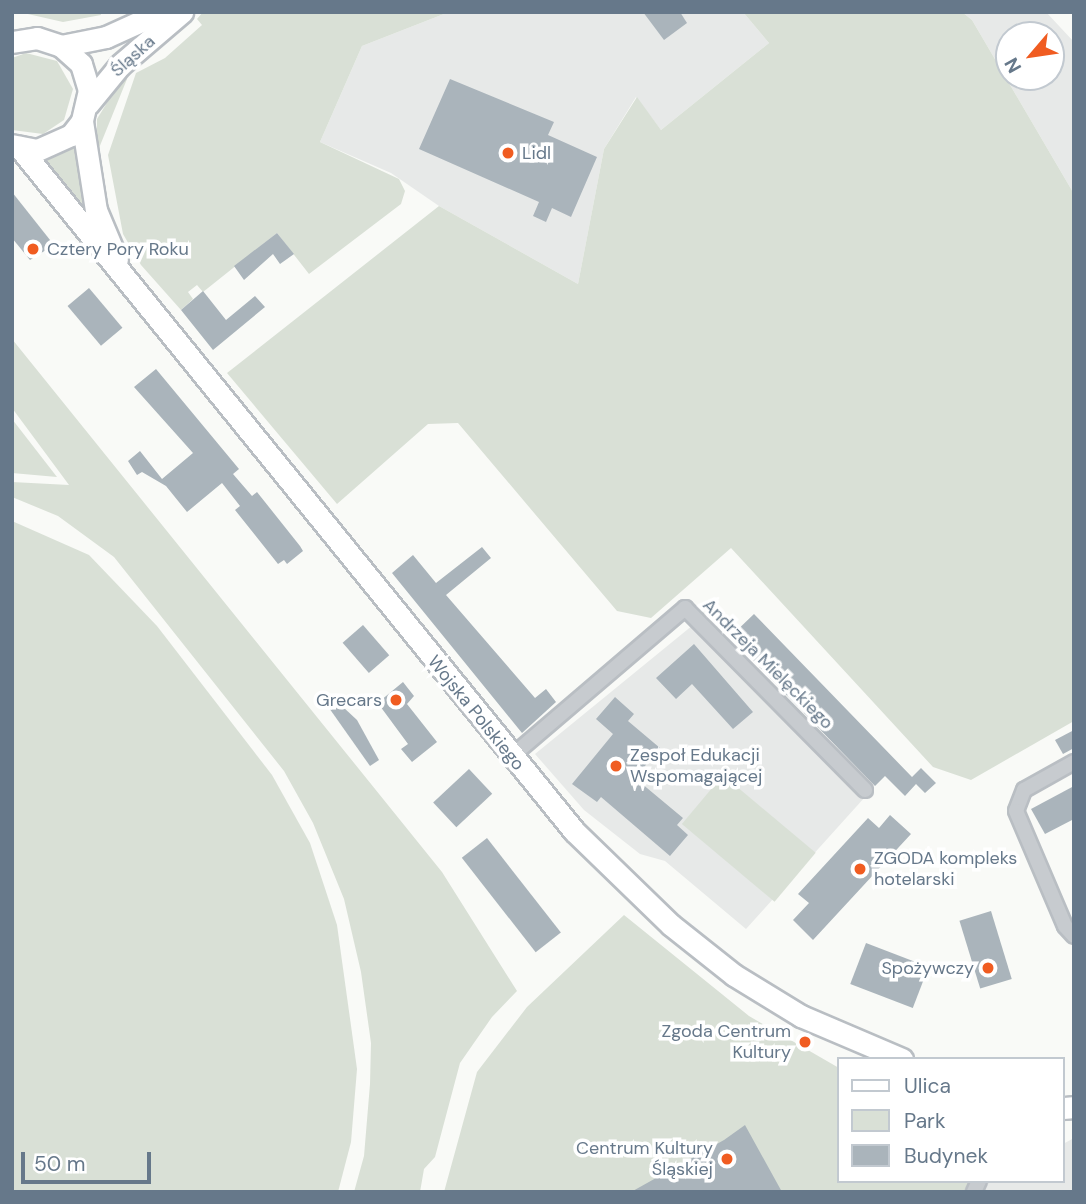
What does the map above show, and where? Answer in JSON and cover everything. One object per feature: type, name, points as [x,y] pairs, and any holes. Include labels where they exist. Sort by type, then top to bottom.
[{"type":"street","name":"Śląska","points":[[61,46],[106,37],[160,12]]},
{"type":"street","name":"Śląska","points":[[14,147],[55,145],[85,113],[120,65],[182,12]]},
{"type":"street","points":[[16,38],[61,46]]},
{"type":"street","name":"Wojska Polskiego","points":[[61,46],[87,77],[85,113],[96,211],[126,280]]},
{"type":"street","name":"Wojska Polskiego","points":[[14,147],[126,280],[512,757],[582,839],[702,950],[802,1016],[897,1057]]},
{"type":"street","name":"Andrzeja Mielęckiego","points":[[512,757],[685,608],[865,790]]},
{"type":"street","points":[[1074,762],[1024,790],[1016,811],[1065,926],[1074,936]]},
{"type":"shaded area","points":[[449,12],[743,12],[769,43],[661,130],[636,97],[604,149],[578,284],[439,206],[391,173],[320,142],[362,46]]},
{"type":"shaded area","points":[[962,12],[1046,12],[1054,21],[995,21],[995,59],[972,20]]},
{"type":"shaded area","points":[[1065,32],[1074,42],[1074,194],[1014,91],[1065,91]]},
{"type":"shaded area","points":[[693,625],[865,797],[746,929],[665,861],[640,854],[584,810],[535,754]]},
{"type":"shaded area","points":[[1074,1138],[1074,1192],[974,1192],[977,1183],[1065,1183],[1065,1143]]},
{"type":"green space","points":[[19,12],[100,12],[101,15],[63,22]]},
{"type":"green space","points":[[203,12],[449,12],[362,46],[320,142],[399,179],[405,191],[401,204],[309,274],[277,233],[203,292],[197,285],[188,292],[193,299],[181,310],[141,265],[123,234],[108,155],[136,73],[165,58],[202,25],[197,19]]},
{"type":"green space","points":[[743,12],[962,12],[972,20],[995,59],[995,91],[1014,91],[1074,194],[1074,721],[971,780],[933,767],[731,548],[651,618],[617,611],[458,423],[428,424],[337,504],[227,373],[439,206],[578,284],[604,149],[637,97],[661,130],[769,43]]},
{"type":"green space","points":[[26,53],[57,61],[73,89],[64,120],[43,134],[12,130],[12,58]]},
{"type":"green space","points":[[124,75],[127,79],[97,153],[97,119]]},
{"type":"green space","points":[[74,145],[78,165],[83,206],[43,159]]},
{"type":"green space","points":[[12,339],[442,872],[517,991],[492,1017],[460,1063],[435,1157],[424,1169],[420,1192],[354,1192],[364,1156],[370,1084],[371,1043],[361,972],[344,899],[313,823],[284,771],[114,557],[58,516],[12,497],[12,482],[69,485],[12,408]]},
{"type":"green space","points":[[12,419],[57,477],[12,473]]},
{"type":"green space","points":[[12,521],[89,555],[157,626],[272,775],[310,843],[337,925],[357,1069],[351,1142],[338,1192],[12,1192]]},
{"type":"green space","points":[[723,775],[816,853],[775,902],[682,824]]},
{"type":"green space","points":[[624,915],[749,1016],[838,1067],[838,1183],[977,1183],[974,1192],[444,1192],[477,1072],[527,1007]]},
{"type":"building","points":[[643,12],[680,12],[687,23],[664,40]]},
{"type":"building","name":"Lidl","points":[[450,79],[554,122],[548,135],[597,157],[571,217],[552,208],[546,222],[533,216],[539,202],[419,149]]},
{"type":"building","points":[[12,192],[54,245],[30,260],[12,238]]},
{"type":"building","points":[[277,233],[294,254],[280,264],[273,254],[244,280],[234,266]]},
{"type":"building","points":[[89,288],[122,328],[101,346],[68,306]]},
{"type":"building","points":[[203,291],[226,320],[255,296],[265,307],[213,350],[181,310]]},
{"type":"building","points":[[156,369],[239,469],[233,474],[252,496],[257,492],[300,546],[303,551],[287,564],[284,560],[278,564],[235,510],[240,506],[222,483],[187,512],[166,486],[142,472],[137,475],[128,461],[140,451],[162,479],[193,453],[134,387]]},
{"type":"building","points":[[482,547],[491,558],[446,595],[535,698],[546,689],[556,702],[522,733],[392,573],[413,555],[436,583]]},
{"type":"building","points":[[754,614],[912,777],[921,768],[936,783],[925,793],[916,784],[905,796],[885,776],[875,786],[730,637]]},
{"type":"building","points":[[363,625],[389,655],[369,673],[343,643]]},
{"type":"building","points":[[694,644],[753,712],[733,729],[692,684],[676,699],[656,678]]},
{"type":"building","points":[[403,682],[414,696],[407,704],[437,742],[412,762],[401,749],[408,744],[380,706],[380,701]]},
{"type":"building","points":[[328,693],[357,720],[379,760],[370,766],[322,698]]},
{"type":"building","name":"Zespoł Edukacji Wspomagającej","points":[[615,697],[634,714],[628,721],[660,748],[635,778],[683,818],[677,825],[688,835],[670,856],[601,797],[597,802],[572,784],[613,734],[596,719]]},
{"type":"building","points":[[1074,730],[1074,748],[1063,754],[1055,740]]},
{"type":"building","points":[[469,769],[492,794],[456,827],[433,802]]},
{"type":"building","points":[[1074,786],[1074,819],[1045,834],[1031,809]]},
{"type":"building","name":"ZGODA kompleks hotelarski","points":[[890,815],[911,834],[813,940],[793,920],[809,903],[798,894],[868,818],[879,828]]},
{"type":"building","points":[[487,838],[561,933],[536,952],[462,858]]},
{"type":"building","points":[[991,911],[1012,979],[980,989],[959,921]]},
{"type":"building","points":[[866,943],[929,967],[913,1008],[850,984]]},
{"type":"building","name":"Centrum Kultury Śląskiej","points":[[745,1125],[782,1192],[631,1192],[724,1140]]},
{"type":"place","name":"Lidl","points":[[508,153]]},
{"type":"place","name":"Cztery Pory Roku","points":[[33,249]]},
{"type":"place","name":"Grecars","points":[[396,700]]},
{"type":"place","name":"Zespoł Edukacji Wspomagającej","points":[[616,766]]},
{"type":"place","name":"ZGODA kompleks hotelarski","points":[[860,869]]},
{"type":"place","name":"Spożywczy","points":[[988,968]]},
{"type":"place","name":"Zgoda Centrum Kultury","points":[[805,1042]]},
{"type":"place","name":"Centrum Kultury Śląskiej","points":[[727,1159]]}]
